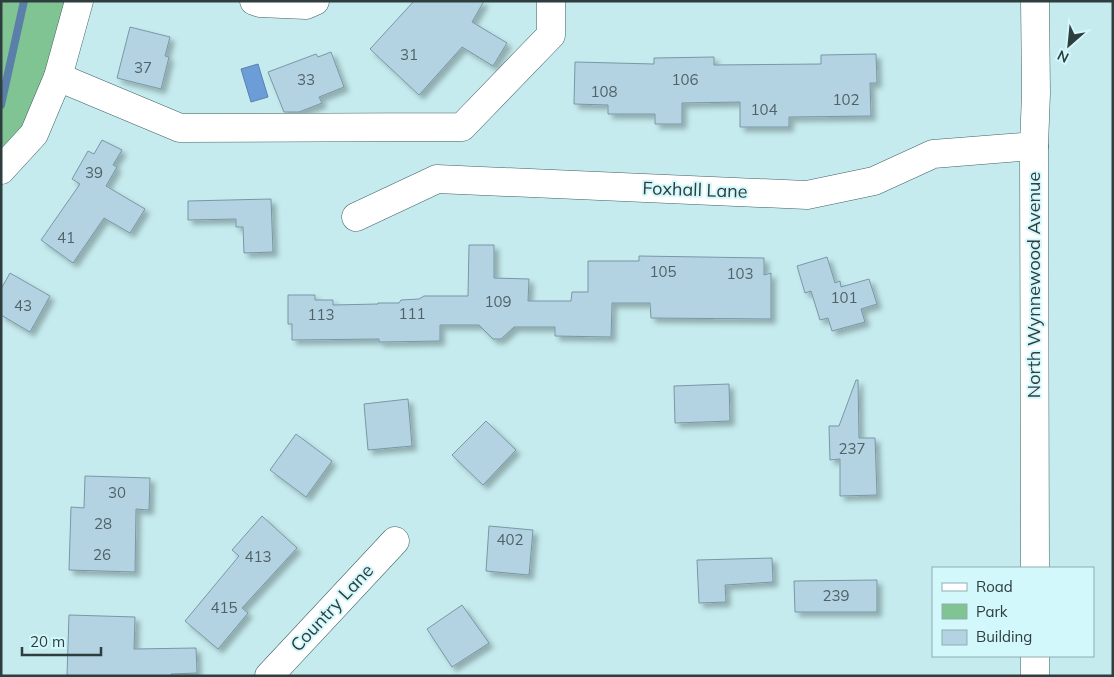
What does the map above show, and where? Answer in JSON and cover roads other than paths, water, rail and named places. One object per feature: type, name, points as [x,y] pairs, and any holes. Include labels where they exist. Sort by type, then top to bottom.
[{"type":"street","points":[[1,170],[34,134],[58,77],[79,1]]},
{"type":"street","points":[[254,1],[260,3],[306,5],[316,1]]},
{"type":"street","points":[[58,77],[180,128],[462,127],[551,35],[551,1]]},
{"type":"street","name":"North Wynnewood Avenue","points":[[1034,567],[1035,1]]},
{"type":"street","name":"Foxhall Lane","points":[[356,217],[438,180],[807,195],[874,181],[933,154],[1034,146]]},
{"type":"street","name":"Country Lane","points":[[269,676],[395,541]]},
{"type":"street","points":[[1034,676],[1035,657]]},
{"type":"water","points":[[258,64],[268,97],[251,102],[241,69]]},
{"type":"waterway","points":[[1,105],[24,1]]}]
